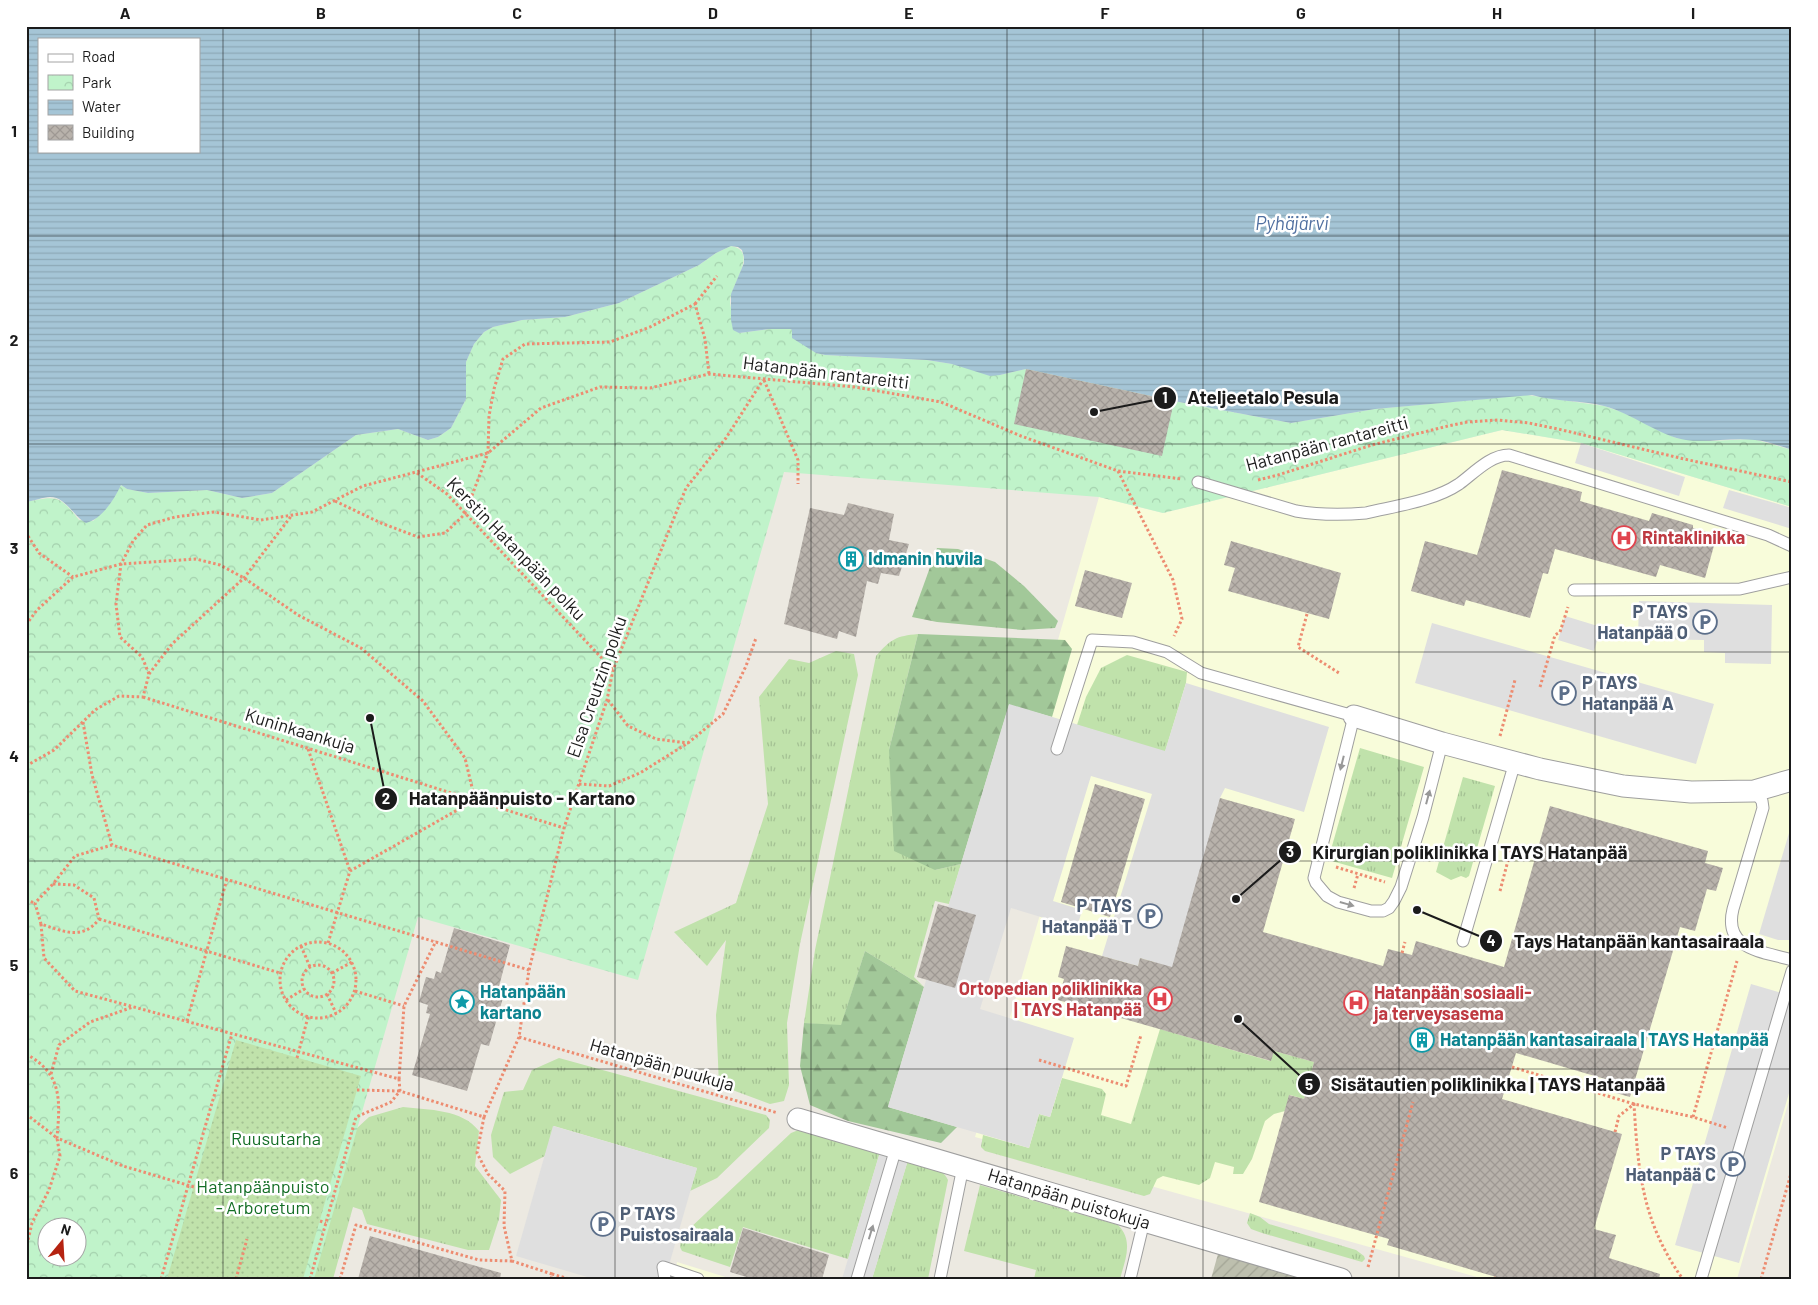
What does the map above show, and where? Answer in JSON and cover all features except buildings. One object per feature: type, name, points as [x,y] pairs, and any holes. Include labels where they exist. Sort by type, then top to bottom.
[{"type":"street","points":[[1354,716],[1442,743],[1540,769],[1623,786],[1691,792],[1754,791],[1792,780]]},
{"type":"street","name":"Hatanpään puistokuja","points":[[798,1119],[1341,1279]]},
{"type":"lane","points":[[1198,482],[1311,513],[1366,513],[1442,493],[1456,486],[1495,458],[1509,455],[1768,535],[1792,546]]},
{"type":"lane","points":[[1574,590],[1740,589],[1792,577]]},
{"type":"lane","points":[[1057,750],[1092,640],[1133,642],[1167,652],[1201,673],[1354,716],[1314,873],[1316,883],[1327,896],[1338,902],[1377,912],[1388,908],[1401,887],[1423,817],[1442,743]]},
{"type":"lane","points":[[1463,941],[1515,762]]},
{"type":"lane","points":[[1754,791],[1762,801],[1763,808],[1733,909],[1731,925],[1734,934],[1742,944],[1792,960]]},
{"type":"lane","points":[[1701,1279],[1792,971]]},
{"type":"lane","points":[[858,1279],[896,1148]]},
{"type":"lane","points":[[940,1279],[963,1167]]},
{"type":"lane","points":[[1130,1279],[1144,1221]]},
{"type":"lane","points":[[665,1279],[663,1268],[698,1279]]},
{"type":"path","points":[[334,500],[381,523],[418,537],[445,533],[465,514],[488,453],[489,416],[494,389],[503,360],[525,344],[610,342],[650,327],[695,304],[717,276]]},
{"type":"path","points":[[695,304],[705,339],[709,374]]},
{"type":"path","name":"Hatanpään rantareitti","points":[[121,564],[133,541],[147,525],[175,517],[214,512],[261,520],[312,512],[362,486],[488,453],[541,408],[600,387],[650,388],[709,374],[855,387],[941,402],[1021,436],[1118,471],[1198,482]]},
{"type":"path","points":[[763,380],[798,460],[798,484]]},
{"type":"path","name":"Elsa Creutzin polku","points":[[512,1260],[504,1226],[505,1191],[488,1174],[477,1153],[484,1117],[519,1037],[529,970],[564,828],[607,700],[613,670],[686,488],[726,438],[763,380]]},
{"type":"path","name":"Hatanpään rantareitti","points":[[1249,482],[1278,475],[1372,445],[1448,426],[1467,422],[1498,420],[1530,423],[1792,482]]},
{"type":"path","points":[[1118,471],[1173,580],[1182,619],[1167,652]]},
{"type":"path","name":"Kerstin Hatanpään polku","points":[[417,472],[447,494],[613,670]]},
{"type":"path","points":[[143,697],[149,674],[172,644],[244,578],[292,515]]},
{"type":"path","points":[[28,536],[39,553],[73,577]]},
{"type":"path","points":[[26,625],[37,610],[73,577],[121,564],[196,559],[220,565],[244,578],[298,615],[361,648],[422,701],[465,758],[475,800],[350,871]]},
{"type":"path","points":[[121,564],[116,604],[120,637],[142,657],[149,674]]},
{"type":"path","points":[[1540,687],[1555,635],[1560,632],[1574,590]]},
{"type":"path","points":[[1307,614],[1298,647],[1339,673]]},
{"type":"path","points":[[579,784],[609,786],[640,773],[688,743],[723,714],[746,666],[756,638]]},
{"type":"path","points":[[1494,757],[1515,680]]},
{"type":"path","name":"Kuninkaankuja","points":[[26,766],[54,750],[95,710],[119,696],[143,697],[564,828]]},
{"type":"path","points":[[607,700],[628,726],[656,739],[688,743]]},
{"type":"path","points":[[83,722],[92,775],[112,845]]},
{"type":"path","points":[[308,748],[350,871],[328,942]]},
{"type":"path","points":[[35,903],[75,856],[112,845],[338,911],[529,970]]},
{"type":"path","points":[[1328,865],[1390,884]]},
{"type":"path","points":[[1353,891],[1358,874]]},
{"type":"path","points":[[187,1021],[227,879]]},
{"type":"path","points":[[53,884],[74,885],[94,898],[99,919]]},
{"type":"path","points":[[26,900],[35,903]]},
{"type":"path","points":[[35,903],[41,924],[44,958],[76,991],[399,1079]]},
{"type":"path","points":[[99,919],[280,973]]},
{"type":"path","points":[[41,924],[70,934],[93,927],[99,919]]},
{"type":"path","points":[[315,941],[328,942],[342,949],[352,962],[357,978],[355,991],[346,1006],[336,1013],[321,1018],[308,1017],[294,1010],[286,1000],[281,990],[280,973],[285,960],[294,950],[315,941]]},
{"type":"path","points":[[310,1279],[356,1117],[391,1102],[400,1091],[399,1079],[404,1006],[436,941]]},
{"type":"path","points":[[1402,952],[1405,942]]},
{"type":"path","points":[[301,946],[310,967]]},
{"type":"path","points":[[332,972],[352,962]]},
{"type":"path","points":[[322,965],[329,968],[332,972],[335,980],[333,987],[327,994],[319,997],[313,996],[304,989],[302,977],[310,967],[322,965]]},
{"type":"path","points":[[286,1000],[304,989]]},
{"type":"path","points":[[355,991],[404,1006]]},
{"type":"path","points":[[327,994],[336,1013]]},
{"type":"path","points":[[26,1249],[32,1223],[49,1190],[60,1156],[57,1138],[60,1103],[51,1074],[59,1045],[90,1022],[134,1007]]},
{"type":"path","points":[[297,1058],[308,1017]]},
{"type":"path","points":[[161,1279],[232,1034]]},
{"type":"path","points":[[1039,1060],[1126,1086],[1141,1036]]},
{"type":"path","name":"Hatanpään puukuja","points":[[519,1037],[798,1119]]},
{"type":"path","points":[[26,1054],[51,1074]]},
{"type":"path","points":[[1512,1067],[1634,1104],[1693,1117],[1743,1132]]},
{"type":"path","points":[[357,1090],[400,1091],[484,1117]]},
{"type":"path","points":[[1368,1267],[1414,1102]]},
{"type":"path","points":[[1615,1132],[1619,1116],[1634,1104]]},
{"type":"path","points":[[1634,1104],[1637,1159],[1651,1221],[1668,1258],[1683,1279]]},
{"type":"path","points":[[26,1114],[57,1138],[123,1166],[194,1187]]},
{"type":"path","points":[[1761,1279],[1792,1170]]},
{"type":"path","points":[[320,1221],[326,1223]]},
{"type":"path","points":[[340,1279],[356,1225],[479,1260],[512,1260],[570,1279]]},
{"type":"path","points":[[236,1279],[247,1238]]},
{"type":"path","points":[[552,1274],[552,1279]]},
{"type":"shaded area","points":[[1502,430],[1581,443],[1792,507],[1792,1090],[1737,1279],[1484,1279],[975,1137],[1094,730],[1037,713],[1099,497],[1163,513]]},
{"type":"shaded area","points":[[1581,443],[1685,477],[1679,496],[1575,463]]},
{"type":"shaded area","points":[[1729,490],[1792,508],[1792,529],[1723,508]]},
{"type":"shaded area","name":"P TAYS Hatanpää O","points":[[1639,601],[1772,605],[1771,664],[1725,663],[1725,653],[1704,652],[1704,640],[1638,639]]},
{"type":"shaded area","points":[[1565,616],[1601,627],[1594,651],[1558,640]]},
{"type":"shaded area","name":"P TAYS Hatanpää A","points":[[1432,623],[1714,704],[1696,764],[1415,683]]},
{"type":"shaded area","name":"P TAYS Hatanpää T","points":[[1186,683],[1329,727],[1304,812],[1225,788],[1220,798],[1188,982],[1154,962],[1140,958],[1138,966],[1102,956],[1152,794],[1091,776],[1053,901],[1082,910],[1077,928],[1011,908],[980,1009],[1074,1038],[1050,1117],[1039,1114],[1029,1148],[888,1107],[1009,704],[1165,751]]},
{"type":"shaded area","points":[[1792,823],[1792,940],[1778,940],[1759,934]]},
{"type":"shaded area","name":"P TAYS Hatanpää C","points":[[1751,984],[1792,996],[1792,1083],[1739,1263],[1675,1245]]},
{"type":"shaded area","name":"P TAYS Puistosairaala","points":[[553,1126],[697,1168],[665,1279],[594,1279],[516,1256]]},
{"type":"shaded area","points":[[880,1152],[889,1154],[851,1279],[842,1279]]},
{"type":"shaded area","points":[[899,1157],[908,1160],[872,1279],[863,1279]]},
{"type":"shaded area","points":[[1218,1254],[1302,1279],[1211,1279]]},
{"type":"shaded area","points":[[677,1262],[732,1279],[674,1279]]},
{"type":"green space","name":"Hatanpäänpuisto - Arboretum","points":[[731,246],[739,249],[743,254],[743,261],[730,302],[739,333],[769,329],[790,329],[792,330],[792,336],[816,353],[825,355],[927,360],[1000,375],[1026,369],[1174,401],[1291,423],[1375,409],[1527,395],[1604,406],[1622,412],[1676,438],[1710,441],[1753,439],[1792,450],[1792,507],[1581,443],[1502,430],[1163,513],[1099,497],[784,472],[638,980],[418,917],[314,1279],[26,1279],[26,502],[56,499],[66,505],[79,520],[93,521],[109,505],[121,485],[127,489],[148,493],[207,490],[242,498],[272,493],[356,435],[398,429],[428,440],[438,437],[451,428],[466,399],[466,362],[474,344],[484,332],[493,327],[522,320],[565,317],[619,303],[699,265],[716,253]]},
{"type":"green space","points":[[937,548],[958,549],[995,562],[1024,586],[1058,621],[1055,628],[1022,630],[937,622],[912,617]]},
{"type":"green space","points":[[918,634],[889,750],[935,870],[961,864],[949,904],[935,901],[914,977],[924,987],[865,951],[841,1026],[804,1023],[815,950],[876,656],[894,639]]},
{"type":"green space","points":[[918,634],[1065,640],[1072,649],[1052,717],[1009,705],[961,864],[935,870],[894,851],[889,750]]},
{"type":"green space","points":[[836,651],[854,654],[858,675],[800,944],[787,1023],[789,1085],[784,1101],[770,1104],[719,1085],[716,1015],[726,940],[707,966],[674,932],[736,903],[768,804],[759,697],[789,659],[809,663]]},
{"type":"green space","points":[[1127,655],[1187,672],[1186,683],[1165,752],[1077,725],[1086,697],[1101,668]]},
{"type":"green space","points":[[1360,748],[1424,767],[1392,878],[1328,860]]},
{"type":"green space","points":[[1463,777],[1495,786],[1469,876],[1466,878],[1461,876],[1451,880],[1436,872]]},
{"type":"green space","points":[[865,951],[924,987],[888,1107],[957,1127],[941,1143],[848,1121],[810,1105],[800,1066],[804,1023],[841,1025]]},
{"type":"green space","points":[[1160,1029],[1270,1061],[1274,1051],[1314,1062],[1304,1099],[1290,1095],[1285,1111],[1274,1114],[1265,1121],[1252,1159],[1243,1174],[1233,1174],[1234,1167],[1215,1162],[1210,1178],[1199,1185],[1163,1176],[1157,1179],[1150,1194],[1144,1196],[985,1151],[981,1147],[983,1135],[1029,1148],[1039,1114],[1050,1117],[1062,1078],[1102,1089],[1106,1094],[1101,1115],[1131,1124]]},
{"type":"green space","name":"Ruusutarha","points":[[236,1040],[361,1076],[303,1279],[167,1279]]},
{"type":"green space","points":[[559,1058],[766,1115],[770,1120],[769,1128],[717,1178],[690,1191],[697,1168],[554,1126],[545,1156],[510,1174],[493,1157],[491,1135],[504,1092],[523,1090],[532,1070]]},
{"type":"green space","points":[[403,1107],[434,1110],[464,1118],[479,1131],[475,1166],[501,1200],[499,1219],[489,1250],[468,1250],[367,1224],[362,1210],[353,1207],[333,1279],[312,1279],[356,1129],[369,1117]]},
{"type":"green space","points":[[801,1129],[880,1152],[848,1259],[743,1227],[730,1267],[682,1251],[680,1247],[681,1240],[689,1229],[791,1133]]},
{"type":"green space","points":[[908,1160],[926,1164],[937,1169],[948,1180],[928,1279],[872,1279]]},
{"type":"green space","points":[[980,1185],[1118,1225],[1123,1231],[1127,1244],[1126,1258],[1120,1279],[1034,1279],[1036,1270],[964,1251]]},
{"type":"green space","points":[[1250,1213],[1260,1217],[1269,1224],[1356,1250],[1365,1259],[1362,1262],[1251,1229],[1247,1223]]},
{"type":"water","name":"Pyhäjärvi","points":[[26,26],[1792,26],[1792,450],[1755,440],[1703,441],[1676,438],[1604,406],[1532,395],[1375,409],[1291,423],[1174,401],[1026,369],[990,376],[952,364],[927,360],[825,355],[816,353],[792,338],[792,330],[790,329],[769,329],[739,333],[733,330],[731,294],[744,263],[744,257],[742,250],[731,246],[716,253],[699,265],[619,303],[565,317],[522,320],[493,327],[484,332],[474,344],[466,362],[466,399],[451,428],[438,437],[428,440],[398,429],[356,435],[272,493],[242,498],[207,490],[148,493],[127,489],[121,485],[111,503],[102,513],[86,523],[61,500],[47,497],[26,502]]},
{"type":"place","name":"Ateljeetalo Pesula","points":[[1094,412]]},
{"type":"place","name":"Rintaklinikka","points":[[1624,538]]},
{"type":"place","name":"Idmanin huvila","points":[[851,559]]},
{"type":"place","name":"P TAYS Hatanpää O","points":[[1705,622]]},
{"type":"place","name":"P TAYS Hatanpää A","points":[[1564,693]]},
{"type":"place","name":"Hatanpäänpuisto - Kartano","points":[[370,718]]},
{"type":"place","name":"Kirurgian poliklinikka | TAYS Hatanpää","points":[[1236,899]]},
{"type":"place","name":"Tays Hatanpään kantasairaala","points":[[1417,910]]},
{"type":"place","name":"P TAYS Hatanpää T","points":[[1150,916]]},
{"type":"place","name":"Ortopedian poliklinikka | TAYS Hatanpää","points":[[1160,999]]},
{"type":"place","name":"Hatanpään kartano","points":[[462,1002]]},
{"type":"place","name":"Hatanpään sosiaali- ja terveysasema","points":[[1356,1003]]},
{"type":"place","name":"Sisätautien poliklinikka | TAYS Hatanpää","points":[[1238,1019]]},
{"type":"place","name":"Hatanpään kantasairaala | TAYS Hatanpää","points":[[1422,1040]]},
{"type":"place","name":"P TAYS Hatanpää C","points":[[1733,1164]]},
{"type":"place","name":"P TAYS Puistosairaala","points":[[603,1224]]}]
